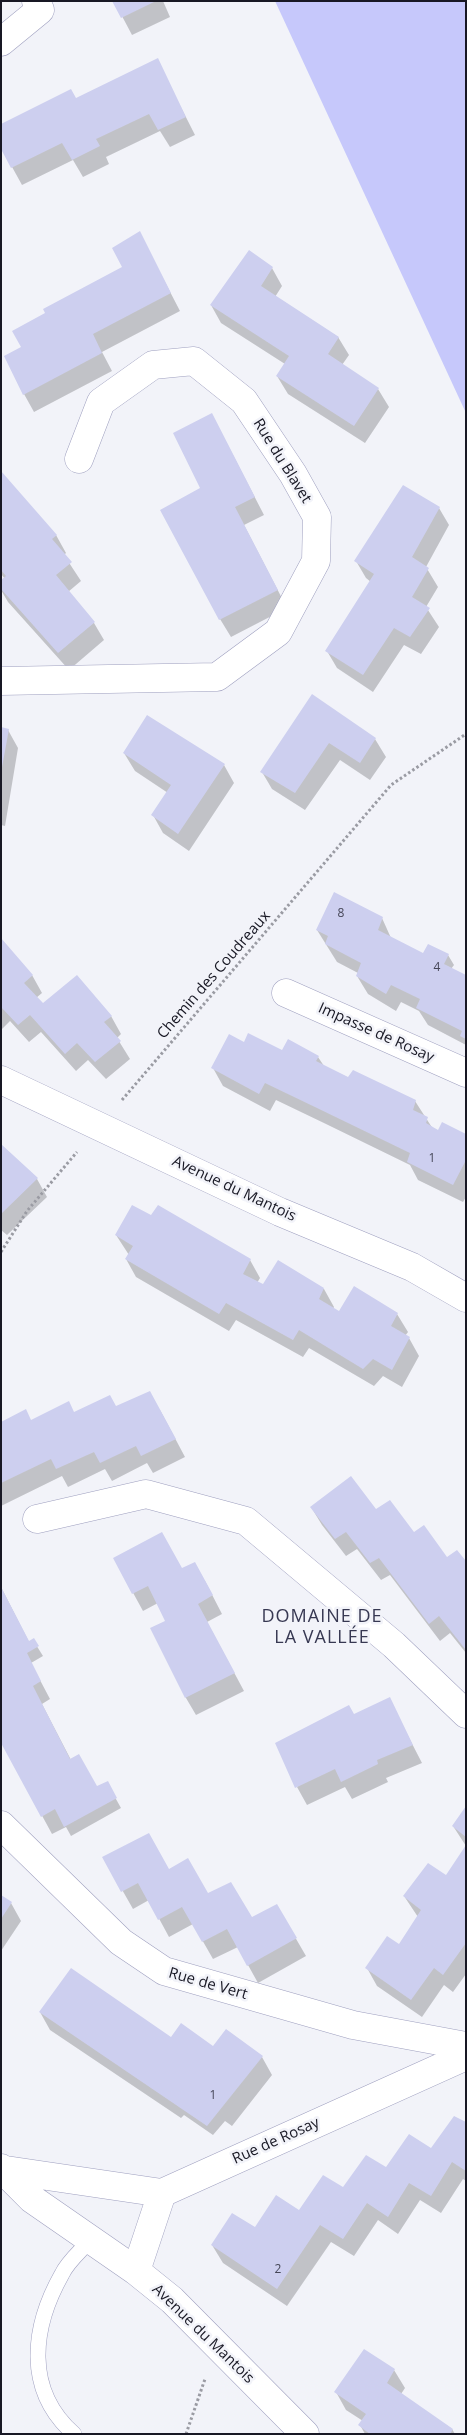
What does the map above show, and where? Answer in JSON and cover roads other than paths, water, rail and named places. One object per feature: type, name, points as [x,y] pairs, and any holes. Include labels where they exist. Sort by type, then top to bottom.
[{"type":"street","points":[[1,42],[40,10],[36,1]]},
{"type":"street","name":"Rue du Blavet","points":[[1,681],[217,677],[278,632],[316,561],[317,517],[293,474],[244,401],[194,361],[153,365],[101,402],[79,459]]},
{"type":"street","name":"Impasse de Rosay","points":[[286,993],[466,1073]]},
{"type":"street","name":"Avenue du Mantois","points":[[1,1080],[280,1212],[412,1267],[466,1298]]},
{"type":"street","points":[[37,1519],[146,1494],[246,1521],[394,1645],[466,1714]]},
{"type":"street","name":"Rue de Vert","points":[[1,1825],[121,1942],[164,1971],[353,2026],[466,2046]]},
{"type":"street","name":"Rue de Rosay","points":[[162,2193],[466,2056]]},
{"type":"street","points":[[4,2169],[162,2193],[136,2270]]},
{"type":"street","name":"Avenue du Mantois","points":[[4,2169],[32,2199],[136,2270],[172,2300],[305,2434]]},
{"type":"lane","points":[[74,2434],[46,2398],[37,2364],[41,2321],[62,2272],[92,2239]]},
{"type":"district","name":"DOMAINE DE LA VALLÉE","points":[[322,1627]]}]
